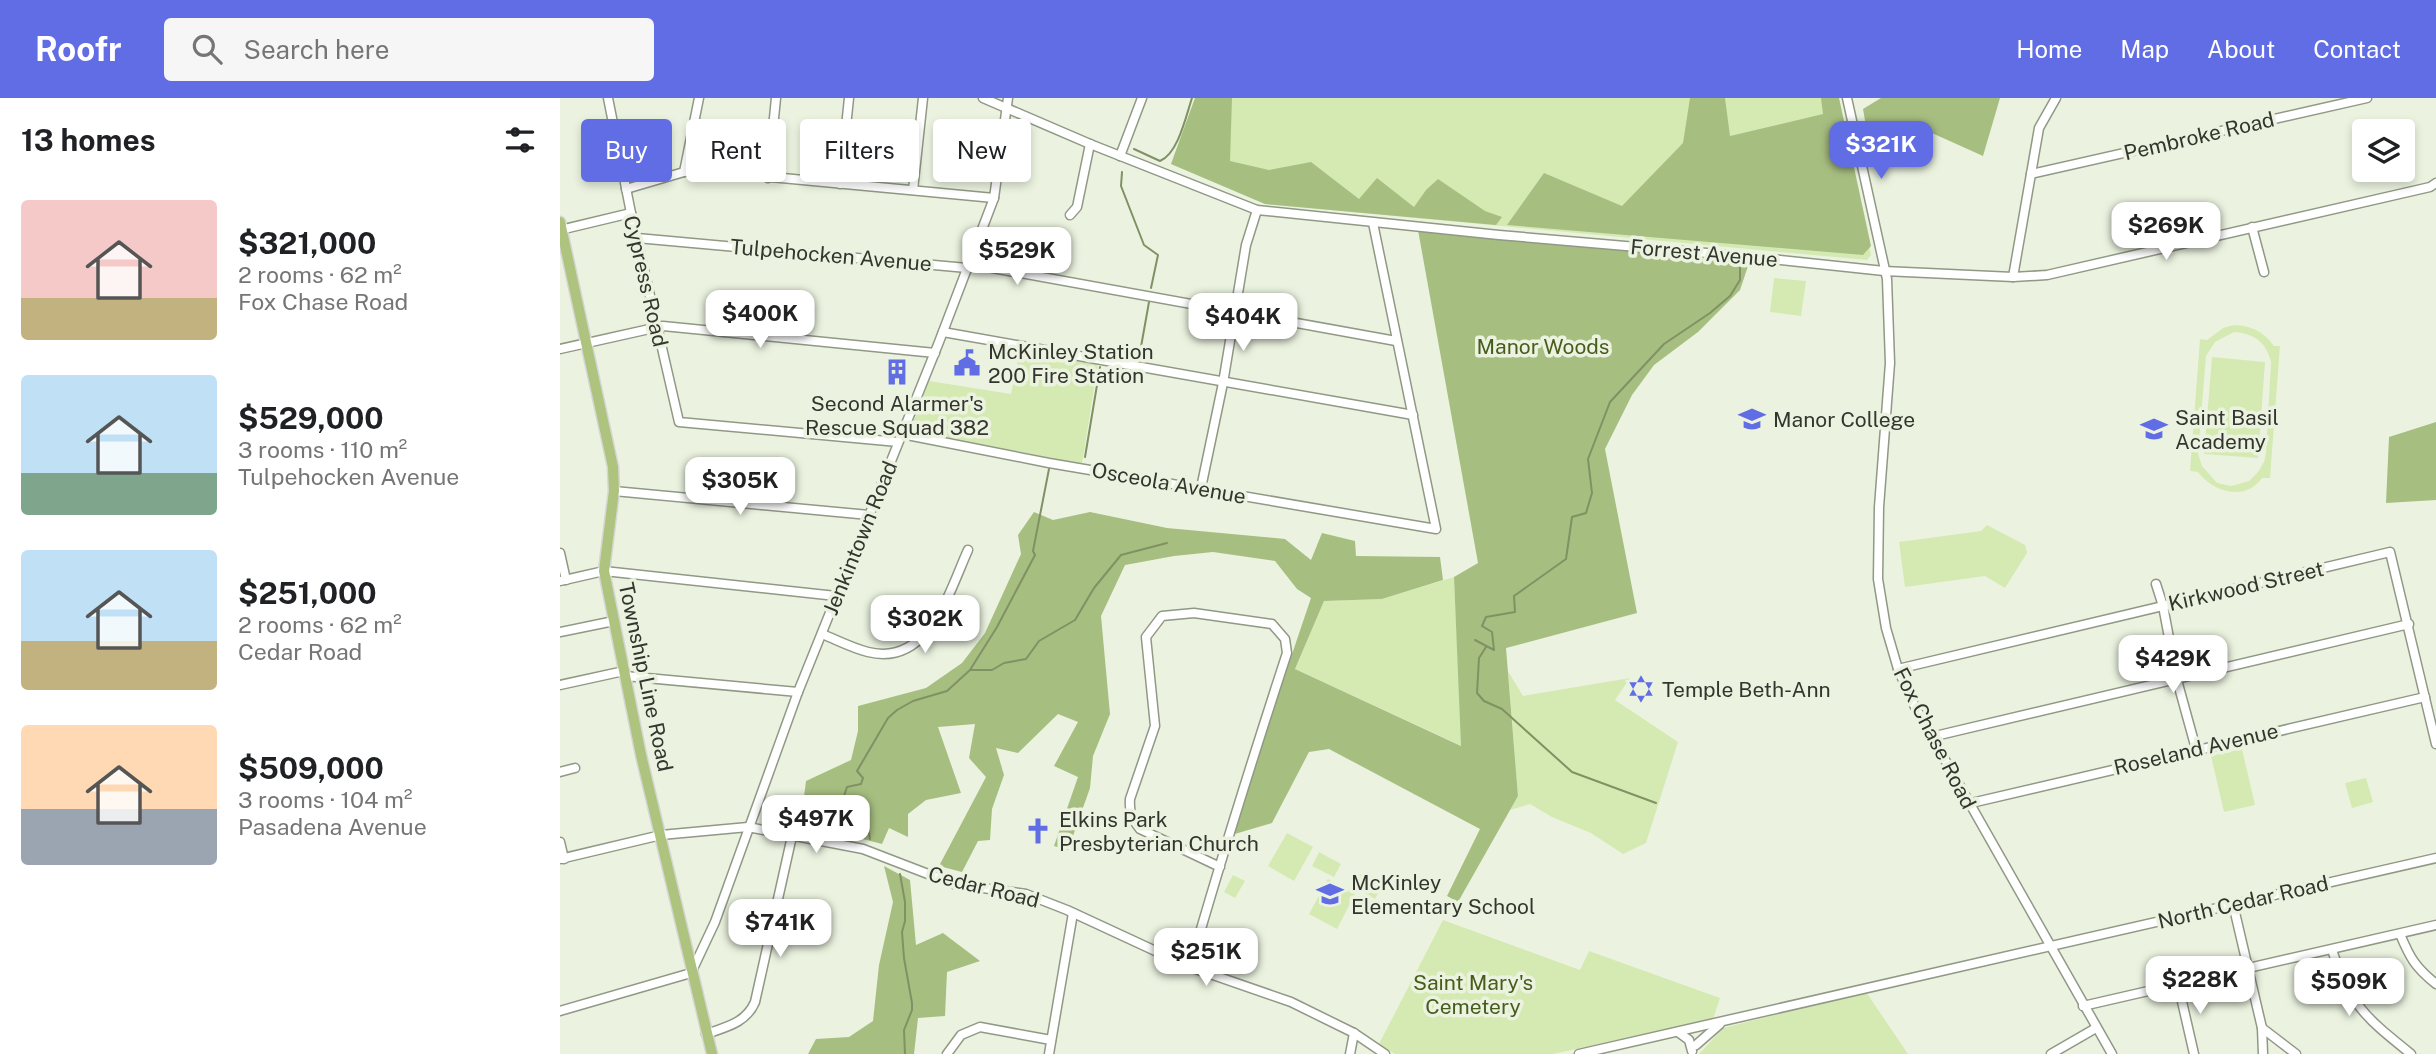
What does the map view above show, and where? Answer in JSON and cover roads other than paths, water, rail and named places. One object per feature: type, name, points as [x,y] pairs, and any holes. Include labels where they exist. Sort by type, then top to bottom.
[{"type":"main road","name":"Township Line Road","points":[[561,227],[611,453],[614,491],[604,571],[624,673],[711,1054]]},
{"type":"street","name":"Cypress Road","points":[[608,98],[631,213],[679,422]]},
{"type":"street","points":[[626,189],[684,172],[699,98]]},
{"type":"street","points":[[774,119],[776,98]]},
{"type":"street","points":[[840,184],[849,98]]},
{"type":"street","points":[[913,190],[923,98]]},
{"type":"street","name":"Forrest Avenue","points":[[984,98],[1008,102],[1090,144],[1257,210],[1884,271],[2013,277],[2047,275],[2430,187],[2436,183]]},
{"type":"street","points":[[1120,156],[1142,98]]},
{"type":"street","name":"Fox Chase Road","points":[[1847,98],[1887,279],[1890,331],[1879,507],[1878,579],[1886,628],[1898,669],[1915,707],[2112,1054]]},
{"type":"street","points":[[2013,277],[2039,128],[2056,98]]},
{"type":"street","name":"Pembroke Road","points":[[2031,174],[2367,98]]},
{"type":"street","name":"Jenkintown Road","points":[[691,973],[715,922],[799,692],[994,198],[1008,102]]},
{"type":"street","points":[[1070,215],[1077,207],[1090,144]]},
{"type":"street","points":[[786,180],[994,198]]},
{"type":"street","points":[[1201,488],[1223,383],[1246,245],[1257,210]]},
{"type":"street","points":[[561,227],[631,213]]},
{"type":"street","points":[[943,332],[1413,415],[1373,223]]},
{"type":"street","points":[[2252,227],[2264,272]]},
{"type":"street","name":"Tulpehocken Avenue","points":[[637,238],[967,268],[976,265],[1396,341]]},
{"type":"street","points":[[560,349],[656,326],[934,353]]},
{"type":"street","name":"Osceola Avenue","points":[[679,422],[900,438],[1436,529],[1413,415]]},
{"type":"street","points":[[614,491],[869,515]]},
{"type":"street","points":[[822,634],[867,652],[880,654],[903,651],[917,643],[929,631],[937,617],[968,550]]},
{"type":"street","name":"Kirkwood Street","points":[[1898,669],[2390,552],[2409,624]]},
{"type":"street","points":[[560,553],[563,581],[604,571],[836,596]]},
{"type":"street","points":[[2156,583],[2177,680],[2196,749]]},
{"type":"street","points":[[1190,967],[1287,653],[1285,639],[1272,624],[1195,613],[1162,616],[1146,637],[1155,726],[1130,799],[1132,818],[1140,829],[1220,867]]},
{"type":"street","points":[[560,632],[614,621]]},
{"type":"street","points":[[1931,737],[2409,624],[2436,744]]},
{"type":"street","points":[[560,685],[624,673],[799,692]]},
{"type":"street","name":"Roseland Avenue","points":[[1968,804],[2425,696]]},
{"type":"street","points":[[560,772],[575,768]]},
{"type":"street","name":"Cedar Road","points":[[562,859],[662,835],[748,827],[863,849],[954,884],[1026,894],[1190,967],[1291,1002],[1354,1033],[1385,1054]]},
{"type":"street","points":[[706,1034],[741,1021],[755,1002],[792,836]]},
{"type":"street","points":[[560,842],[562,859]]},
{"type":"street","name":"North Cedar Road","points":[[1724,1022],[1851,990],[2436,858]]},
{"type":"street","points":[[2233,904],[2262,1028],[2263,1054]]},
{"type":"street","points":[[1049,1054],[1073,913]]},
{"type":"street","points":[[2083,1006],[2436,925]]},
{"type":"street","points":[[2400,934],[2410,959],[2436,984]]},
{"type":"street","points":[[2332,950],[2341,979],[2358,1007],[2374,1024],[2411,1054]]},
{"type":"street","points":[[560,1011],[691,973]]},
{"type":"street","points":[[2178,984],[2194,1054]]},
{"type":"street","points":[[1578,1054],[1724,1022]]},
{"type":"street","points":[[1693,1050],[1724,1022]]},
{"type":"street","points":[[1693,1050],[1705,1026]]},
{"type":"street","points":[[947,1054],[961,1035],[980,1027],[1051,1040]]},
{"type":"street","points":[[2052,1054],[2096,1028]]},
{"type":"street","points":[[2262,1028],[2296,1054]]},
{"type":"street","points":[[1678,1032],[1689,1040],[1693,1050]]},
{"type":"street","points":[[1350,1054],[1354,1033]]},
{"type":"waterway","points":[[1134,149],[1160,161],[1166,157],[1181,134],[1192,98]]},
{"type":"waterway","points":[[1122,172],[1121,186],[1144,245],[1158,255],[1151,288]]},
{"type":"waterway","points":[[1475,640],[1494,650],[1492,632],[1482,626],[1486,617],[1515,612],[1514,596],[1566,559],[1572,517],[1586,513],[1592,493],[1588,459],[1610,402],[1664,344],[1730,296],[1740,280],[1740,268]]},
{"type":"waterway","points":[[1139,358],[1149,302]]},
{"type":"waterway","points":[[1085,457],[1100,367]]},
{"type":"waterway","points":[[870,839],[865,810],[844,796],[847,787],[861,784],[863,778],[857,771],[888,718],[913,701],[947,691],[970,670],[997,627],[1035,555],[1033,551],[1049,469]]},
{"type":"waterway","points":[[971,670],[992,670],[1004,663],[1026,659],[1039,641],[1075,620],[1094,588],[1121,555],[1167,543]]},
{"type":"waterway","points":[[1486,647],[1479,658],[1477,693],[1484,701],[1502,709],[1572,772],[1656,803]]},
{"type":"waterway","points":[[900,874],[905,902],[902,932],[904,958],[912,1003],[904,1030],[905,1054]]},
{"type":"place","name":"McKinley Station 200 Fire Station","points":[[967,363]]},
{"type":"place","name":"Second Alarmer's Rescue Squad 382","points":[[897,372]]},
{"type":"place","name":"Manor College","points":[[1752,419]]},
{"type":"place","name":"Saint Basil Academy","points":[[2154,429]]},
{"type":"place","name":"Temple Beth-Ann","points":[[1641,689]]},
{"type":"place","name":"Elkins Park Presbyterian Church","points":[[1038,831]]},
{"type":"place","name":"McKinley Elementary School","points":[[1330,894]]},
{"type":"park label","name":"Manor Woods","points":[[1543,346]]},
{"type":"park label","name":"Saint Mary's Cemetery","points":[[1473,994]]}]
